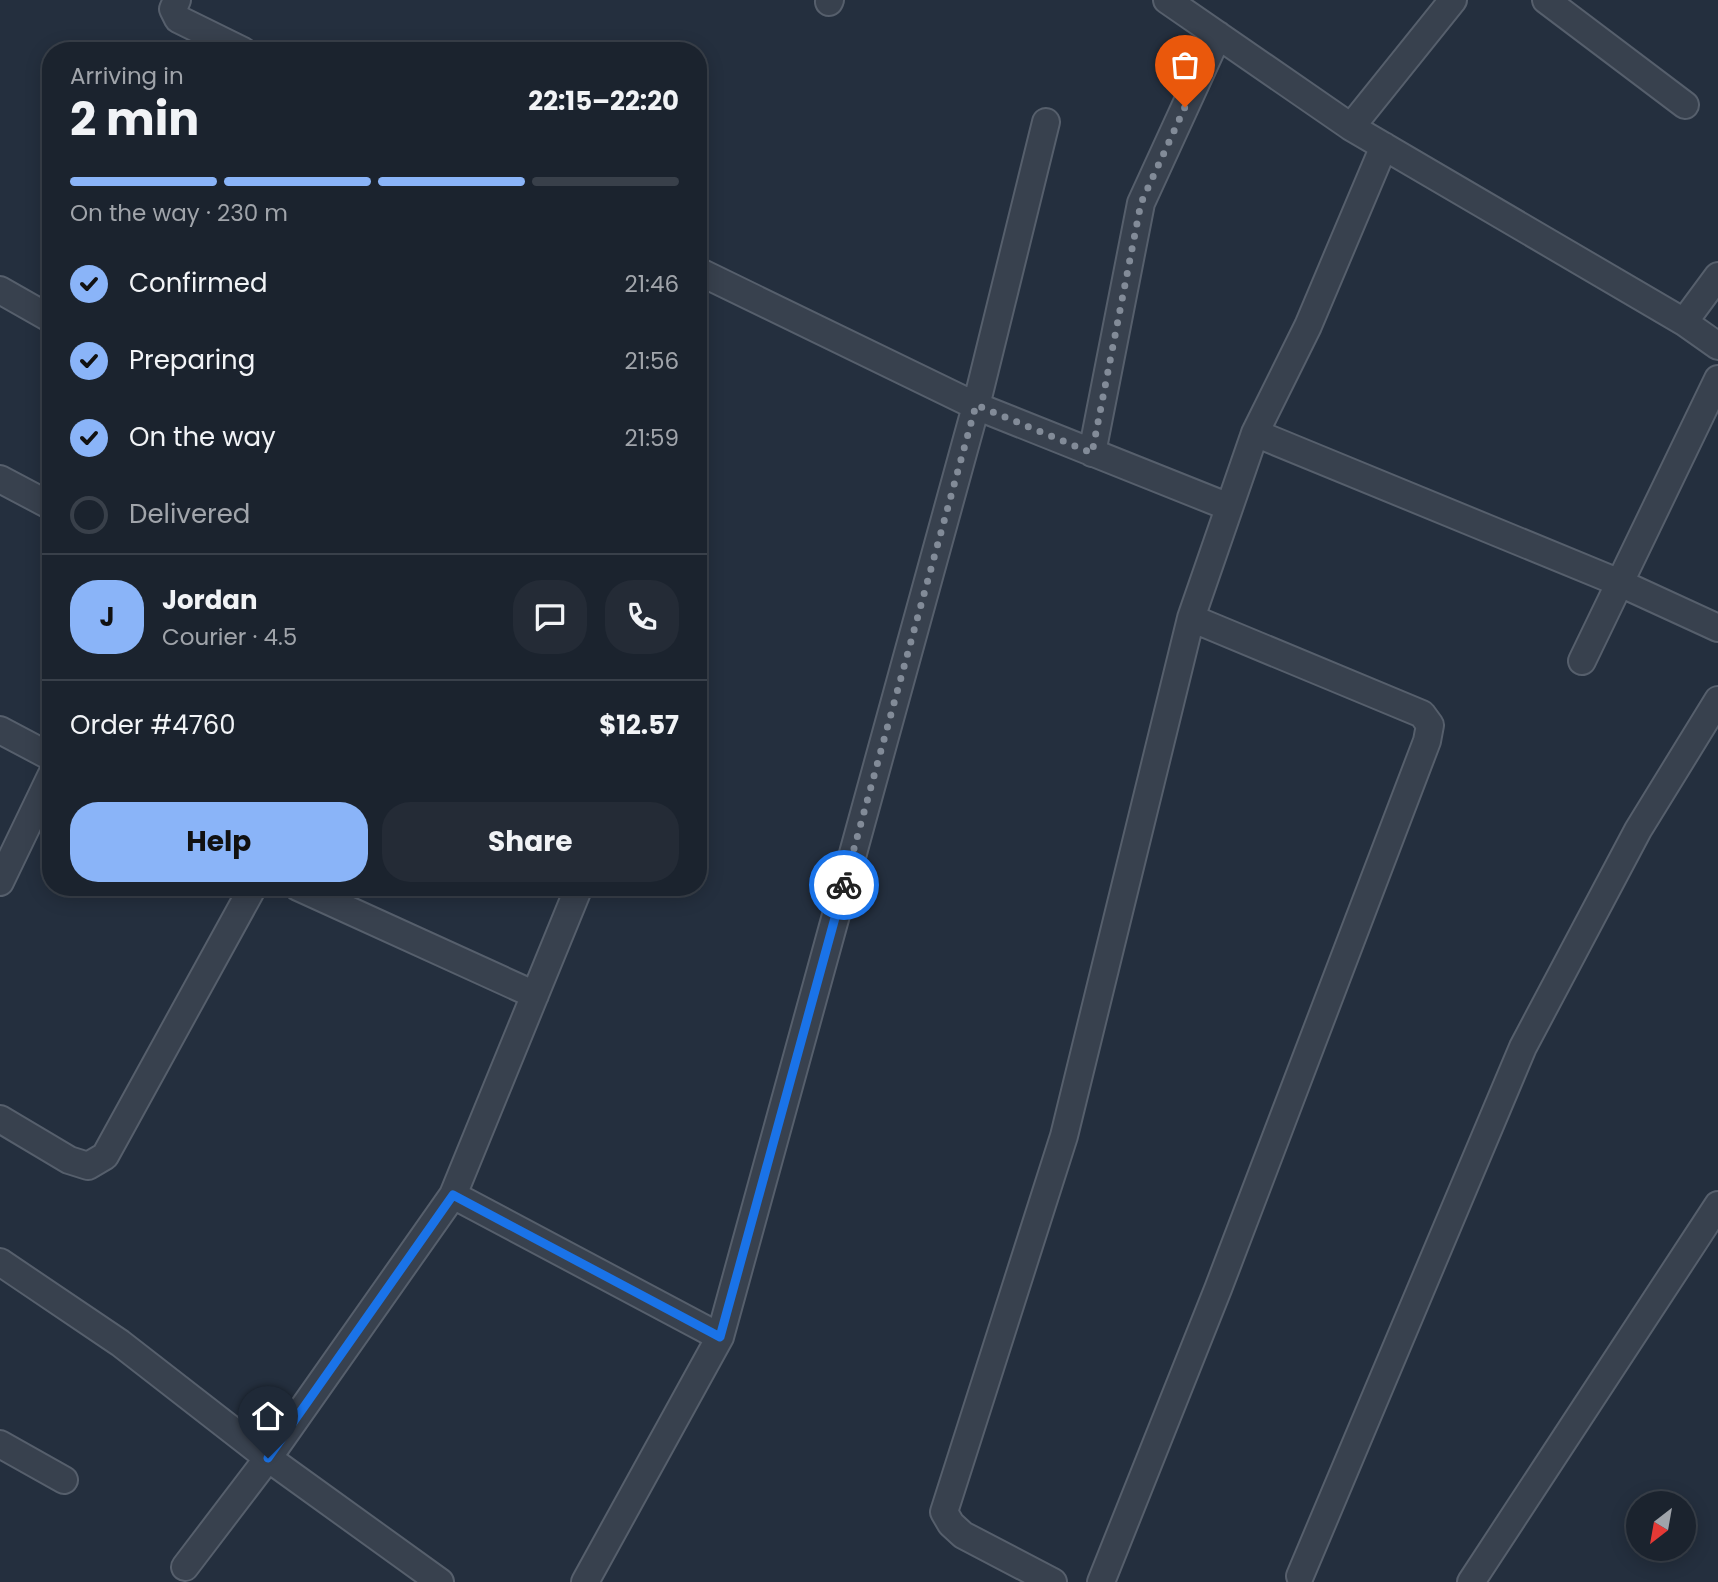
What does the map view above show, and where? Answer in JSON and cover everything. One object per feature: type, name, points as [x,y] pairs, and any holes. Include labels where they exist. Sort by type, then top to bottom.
[{"type":"street","points":[[177,0],[173,9],[178,19],[225,42]]},
{"type":"street","points":[[1167,0],[1351,127],[1684,322],[1718,346]]},
{"type":"street","points":[[1351,127],[1453,0]]},
{"type":"street","points":[[1546,0],[1685,105]]},
{"type":"street","points":[[1092,453],[1141,203],[1218,35]]},
{"type":"street","points":[[585,1582],[720,1337],[976,405],[1045,122]]},
{"type":"street","points":[[1053,1582],[963,1535],[951,1524],[944,1512],[1064,1136],[1191,618],[1255,433],[1308,327],[1384,146]]},
{"type":"street","points":[[707,275],[976,405],[1229,507]]},
{"type":"street","points":[[1684,322],[1718,276]]},
{"type":"street","points":[[0,290],[42,314]]},
{"type":"street","points":[[1582,661],[1718,379]]},
{"type":"street","points":[[1255,433],[1620,583],[1718,628]]},
{"type":"street","points":[[0,479],[42,501]]},
{"type":"street","points":[[1101,1582],[1218,1289],[1427,741],[1430,725],[1422,714],[1191,618]]},
{"type":"street","points":[[1300,1576],[1524,1048],[1638,830],[1718,700]]},
{"type":"street","points":[[0,730],[42,752]]},
{"type":"street","points":[[0,882],[42,795]]},
{"type":"street","points":[[0,1119],[69,1160],[88,1166],[105,1156],[248,896]]},
{"type":"street","points":[[318,896],[535,995]]},
{"type":"street","points":[[185,1567],[268,1458],[453,1195],[575,896]]},
{"type":"street","points":[[453,1195],[720,1337]]},
{"type":"street","points":[[1471,1582],[1718,1205]]},
{"type":"street","points":[[0,1262],[120,1343],[268,1458],[440,1582]]},
{"type":"street","points":[[0,1444],[64,1480]]},
{"type":"way so far","points":[[844,885],[976,405],[1092,453],[1141,203],[1185,107]]},
{"type":"route","points":[[268,1458],[453,1195],[720,1337],[844,885]]}]
